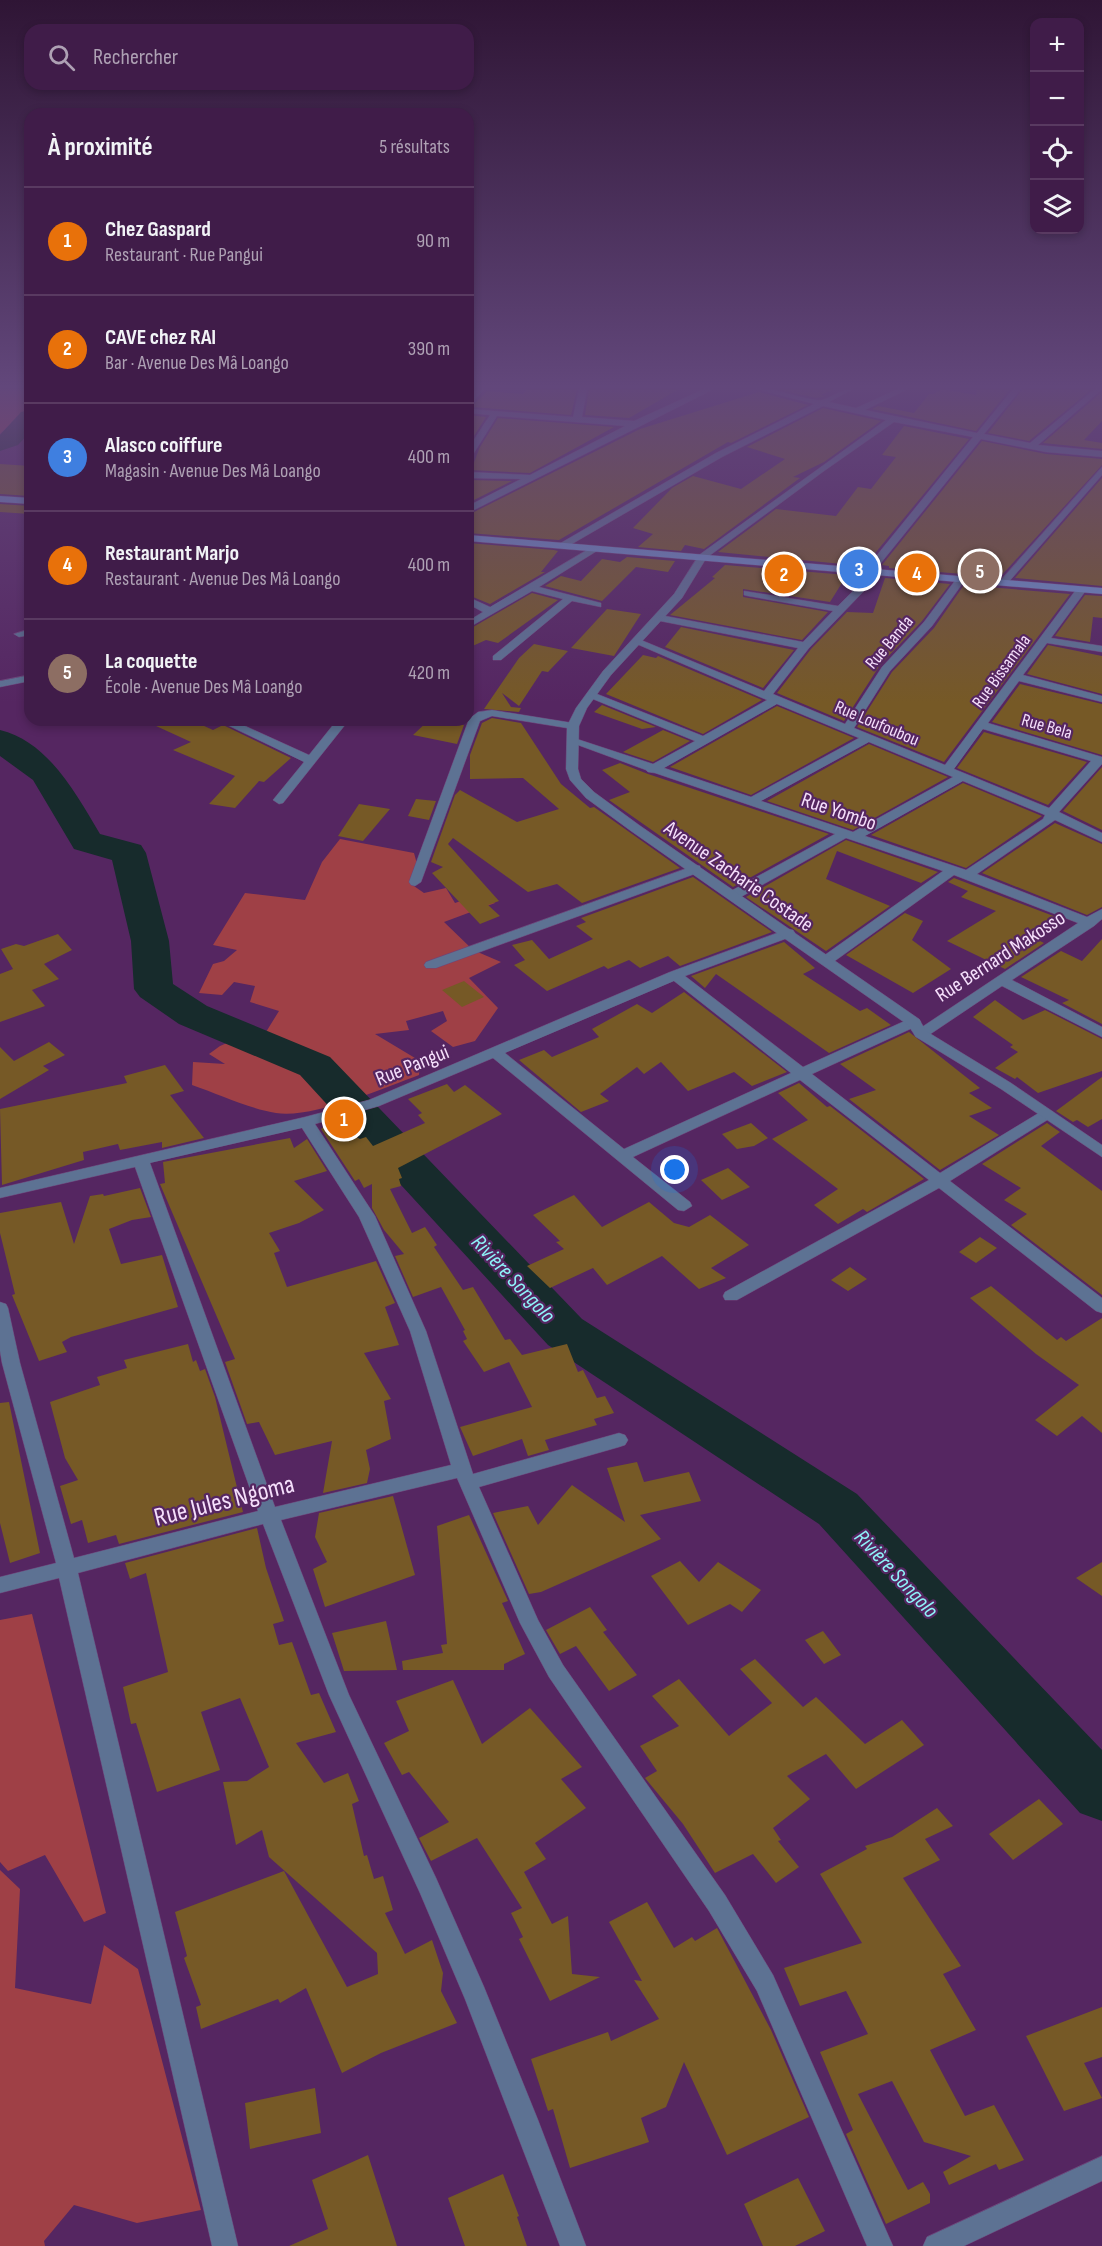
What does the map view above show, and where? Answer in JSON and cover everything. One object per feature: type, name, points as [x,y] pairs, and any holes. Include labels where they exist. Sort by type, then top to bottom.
[{"type":"main road","points":[[0,499],[24,501]]},
{"type":"main road","points":[[474,539],[1102,591]]},
{"type":"street","points":[[474,507],[500,494]]},
{"type":"street","points":[[562,546],[652,494]]},
{"type":"street","points":[[474,722],[482,714],[492,713],[573,726],[582,708],[607,673],[660,618],[678,596],[702,557],[790,494]]},
{"type":"street","points":[[652,770],[771,698],[805,646],[859,590],[867,573],[931,494]]},
{"type":"street","points":[[1003,583],[1081,494]]},
{"type":"street","points":[[474,622],[595,549]]},
{"type":"street","name":"Rue Banda","points":[[847,730],[886,669],[928,624],[960,580]]},
{"type":"street","points":[[533,588],[597,604]]},
{"type":"street","name":"Rue Bissamala","points":[[946,771],[983,725],[1082,590]]},
{"type":"street","points":[[748,593],[841,609]]},
{"type":"street","points":[[497,658],[570,598]]},
{"type":"street","points":[[474,603],[491,612]]},
{"type":"street","points":[[660,618],[805,646]]},
{"type":"street","points":[[1045,640],[1102,649]]},
{"type":"street","name":"Rue Loufoubou","points":[[637,642],[1053,814],[1102,838]]},
{"type":"street","points":[[1018,677],[1102,699]]},
{"type":"street","points":[[0,684],[24,679]]},
{"type":"street","points":[[592,695],[702,740]]},
{"type":"street","name":"Rue Bela","points":[[983,725],[1101,760]]},
{"type":"street","points":[[236,726],[312,761]]},
{"type":"street","points":[[279,800],[338,726]]},
{"type":"street","points":[[415,882],[472,726]]},
{"type":"street","name":"Avenue Zacharie Costade","points":[[573,726],[572,769],[576,780],[583,788],[636,828],[827,960],[917,1028],[1102,1152]]},
{"type":"street","points":[[751,802],[867,738]]},
{"type":"street","name":"Rue Yombo","points":[[573,741],[652,770],[953,870],[1089,923]]},
{"type":"street","points":[[967,875],[1048,821],[1056,807],[1101,760]]},
{"type":"street","points":[[734,895],[961,777]]},
{"type":"street","points":[[431,965],[696,869]]},
{"type":"street","points":[[827,960],[953,870]]},
{"type":"street","name":"Rue Bernard Makosso","points":[[622,1156],[801,1074],[917,1028],[1002,980],[1102,913]]},
{"type":"street","name":"Rue Pangui","points":[[0,1193],[306,1122],[374,1103],[675,975],[788,933]]},
{"type":"street","points":[[675,975],[1102,1307]]},
{"type":"street","points":[[1002,980],[1102,1033]]},
{"type":"street","points":[[496,1053],[684,1206]]},
{"type":"street","points":[[731,1296],[941,1180],[1047,1114]]},
{"type":"street","points":[[306,1122],[367,1216],[418,1331],[465,1477],[530,1623],[556,1671],[717,1903],[765,1983],[880,2246]]},
{"type":"street","points":[[141,1161],[201,1319],[267,1516],[340,1698],[453,1945],[534,2138],[573,2246]]},
{"type":"street","points":[[0,1308],[11,1363],[67,1569],[225,2246]]},
{"type":"street","name":"Rue Jules Ngoma","points":[[0,1586],[267,1516],[465,1477],[619,1440]]},
{"type":"street","points":[[936,2246],[1102,2168]]},
{"type":"shaded area","points":[[340,839],[414,853],[420,875],[411,884],[424,893],[446,888],[455,903],[484,893],[495,903],[444,922],[473,950],[501,962],[469,978],[498,1008],[475,1041],[453,1047],[431,1031],[447,1021],[443,1011],[406,1021],[409,1030],[375,1034],[420,1061],[419,1075],[328,1107],[291,1114],[276,1113],[245,1105],[192,1085],[193,1062],[225,1064],[209,1054],[220,1046],[243,1036],[228,1029],[233,1022],[266,1032],[279,1011],[250,1002],[255,986],[234,982],[222,995],[199,993],[213,964],[224,961],[237,950],[213,945],[245,893],[305,900],[322,862]]},
{"type":"shaded area","points":[[32,1614],[106,1913],[84,1922],[45,1855],[8,1871],[0,1862],[0,1620]]},
{"type":"shaded area","points":[[0,1870],[20,1889],[15,1988],[91,2004],[104,1945],[138,1969],[201,2210],[137,2223],[74,2205],[44,2241],[45,2246],[0,2246]]},
{"type":"building","points":[[0,494],[24,494],[24,496]]},
{"type":"building","points":[[474,494],[486,494],[474,500]]},
{"type":"building","points":[[510,494],[639,494],[559,540],[474,533],[474,512]]},
{"type":"building","points":[[666,494],[779,494],[704,549],[685,545],[681,551],[638,547],[653,534],[633,528]]},
{"type":"building","points":[[853,494],[924,494],[867,563],[855,562],[853,565],[718,552],[776,509],[836,516]]},
{"type":"building","points":[[939,494],[1076,494],[1000,577],[889,568],[889,566],[882,565]]},
{"type":"building","points":[[1088,494],[1102,494],[1102,586],[1015,578]]},
{"type":"building","points":[[0,504],[24,506],[24,514],[0,512]]},
{"type":"building","points":[[474,543],[558,551],[541,572],[545,572],[490,604],[474,597]]},
{"type":"building","points":[[627,557],[675,561],[668,572],[636,567],[602,601],[545,586],[561,576],[581,581],[602,559],[620,562]]},
{"type":"building","points":[[725,565],[847,575],[830,602],[743,589],[743,597],[828,612],[802,640],[670,615],[715,578],[712,577]]},
{"type":"building","points":[[885,578],[950,584],[922,621],[880,665],[844,721],[777,693],[811,649],[847,612],[873,613]]},
{"type":"building","points":[[964,585],[1070,594],[944,762],[857,727],[892,672],[934,628]]},
{"type":"building","points":[[532,593],[558,600],[498,643],[486,640],[474,645],[474,627]]},
{"type":"building","points":[[1085,595],[1102,596],[1102,618],[1093,617],[1090,642],[1055,636]]},
{"type":"building","points":[[607,609],[641,614],[614,656],[571,648]]},
{"type":"building","points":[[681,627],[794,650],[763,688],[665,647]]},
{"type":"building","points":[[534,644],[568,651],[548,672],[542,671],[519,706],[502,693],[511,707],[521,708],[519,712],[484,709],[519,658]]},
{"type":"building","points":[[1048,645],[1102,656],[1102,694],[1027,674]]},
{"type":"building","points":[[643,655],[656,658],[658,656],[762,700],[703,734],[606,694]]},
{"type":"building","points":[[1020,684],[1102,704],[1102,755],[992,722]]},
{"type":"building","points":[[602,705],[656,727],[642,729],[594,712]]},
{"type":"building","points":[[777,706],[854,738],[751,795],[670,767]]},
{"type":"building","points":[[492,718],[521,723],[561,784],[590,808],[594,807],[680,868],[582,903],[557,884],[528,892],[453,838],[448,844],[499,901],[488,905],[500,916],[480,924],[432,873],[443,867],[431,862],[455,795],[460,790],[517,822],[559,809],[523,778],[470,779],[470,755],[482,723]]},
{"type":"building","points":[[156,726],[204,726],[213,730],[225,726],[291,758],[264,782],[259,781],[235,808],[209,804],[235,776],[173,750],[191,742]]},
{"type":"building","points":[[423,726],[464,726],[457,744],[413,735]]},
{"type":"building","points":[[663,730],[690,741],[653,762],[623,752]]},
{"type":"building","points":[[984,732],[1087,762],[1048,805],[957,768]]},
{"type":"building","points":[[869,744],[948,777],[853,830],[767,801]]},
{"type":"building","points":[[620,763],[829,834],[733,887],[609,800],[630,792],[602,770]]},
{"type":"building","points":[[1102,767],[1102,830],[1063,811]]},
{"type":"building","points":[[963,783],[1042,816],[966,868],[871,835]]},
{"type":"building","points":[[416,799],[436,801],[429,820],[408,816]]},
{"type":"building","points":[[359,804],[390,809],[363,841],[338,836]]},
{"type":"building","points":[[1055,823],[1102,844],[1102,907],[1087,915],[982,873]]},
{"type":"building","points":[[846,840],[938,872],[921,883],[837,851],[826,879],[890,906],[826,951],[746,897]]},
{"type":"building","points":[[693,877],[772,932],[680,966],[668,956],[640,968],[629,960],[608,969],[604,966],[547,991],[514,965],[525,960],[512,945],[532,940],[549,959],[593,939],[576,926],[586,922],[581,918]]},
{"type":"building","points":[[954,878],[1064,920],[1038,940],[1044,943],[1005,969],[947,941],[996,911],[961,897],[968,891],[948,882]]},
{"type":"building","points":[[905,913],[923,921],[912,940],[951,969],[913,993],[846,955]]},
{"type":"building","points":[[58,934],[72,950],[44,964],[59,979],[32,990],[45,1006],[0,1022],[0,974],[13,969],[1,949],[16,944],[24,946]]},
{"type":"building","points":[[1102,939],[1102,1024],[1062,1003],[1069,1000],[1021,977],[1061,951],[1082,961]]},
{"type":"building","points":[[784,942],[815,968],[803,974],[860,1011],[867,1008],[891,1025],[829,1053],[716,974],[705,988],[691,976]]},
{"type":"building","points":[[464,981],[484,997],[462,1007],[442,990]]},
{"type":"building","points":[[684,992],[787,1072],[752,1086],[734,1072],[688,1091],[661,1062],[644,1074],[637,1067],[600,1094],[609,1101],[581,1112],[519,1060],[544,1050],[552,1057],[599,1037],[592,1029],[637,1004],[652,1013]]},
{"type":"building","points":[[995,1000],[1023,1020],[1045,1010],[1102,1039],[1102,1071],[1038,1093],[1017,1077],[1015,1079],[995,1068],[1018,1052],[1010,1047],[1013,1045],[973,1017]]},
{"type":"building","points":[[909,1032],[980,1088],[969,1093],[992,1108],[969,1116],[999,1135],[940,1170],[849,1099],[876,1090],[840,1064]]},
{"type":"building","points":[[49,1042],[65,1055],[43,1066],[49,1070],[0,1099],[0,1047],[14,1061]]},
{"type":"building","points":[[165,1065],[184,1091],[170,1095],[204,1138],[162,1148],[162,1142],[120,1150],[118,1144],[83,1152],[84,1160],[2,1185],[0,1109],[127,1083],[124,1076]]},
{"type":"building","points":[[1102,1077],[1102,1119],[1088,1127],[1077,1120],[1073,1122],[1056,1111]]},
{"type":"building","points":[[799,1083],[827,1107],[830,1106],[924,1179],[867,1212],[863,1209],[838,1224],[814,1205],[838,1189],[772,1139],[808,1120],[778,1093]]},
{"type":"building","points":[[447,1084],[454,1092],[465,1085],[502,1114],[398,1168],[402,1178],[399,1179],[401,1186],[390,1189],[412,1233],[425,1227],[437,1245],[434,1247],[463,1290],[473,1287],[505,1340],[510,1339],[522,1355],[567,1344],[578,1372],[583,1370],[597,1398],[605,1396],[614,1413],[594,1419],[597,1425],[545,1440],[549,1450],[528,1456],[522,1439],[473,1456],[460,1427],[532,1407],[509,1362],[484,1372],[463,1341],[467,1339],[463,1331],[465,1330],[441,1287],[413,1297],[395,1256],[404,1254],[384,1230],[372,1208],[372,1184],[364,1188],[359,1179],[355,1181],[321,1129],[330,1122],[360,1139],[366,1137],[373,1146],[425,1123],[418,1115],[422,1113],[408,1099]]},
{"type":"building","points":[[751,1123],[768,1138],[754,1146],[737,1149],[722,1134]]},
{"type":"building","points":[[1047,1123],[1060,1132],[1041,1146],[1102,1191],[1102,1295],[1011,1225],[1027,1214],[1004,1200],[1021,1188],[982,1164]]},
{"type":"building","points":[[290,1138],[294,1148],[307,1139],[327,1171],[294,1181],[324,1210],[299,1223],[269,1233],[280,1251],[274,1253],[287,1287],[376,1261],[395,1303],[385,1307],[399,1345],[364,1353],[391,1399],[384,1401],[391,1439],[366,1450],[370,1469],[367,1483],[323,1493],[332,1441],[275,1455],[259,1422],[247,1424],[225,1362],[235,1359],[160,1184],[165,1183],[163,1162]]},
{"type":"building","points":[[728,1168],[750,1187],[722,1200],[701,1180]]},
{"type":"building","points":[[140,1188],[151,1217],[132,1220],[109,1229],[121,1264],[162,1255],[178,1307],[71,1337],[62,1342],[67,1352],[39,1361],[12,1295],[15,1294],[0,1233],[0,1213],[61,1202],[74,1244],[90,1196],[103,1194],[104,1196]]},
{"type":"building","points":[[574,1195],[602,1227],[649,1202],[674,1223],[689,1227],[710,1215],[749,1245],[711,1268],[726,1278],[699,1289],[662,1256],[607,1285],[593,1268],[550,1288],[527,1266],[564,1249],[556,1242],[560,1241],[533,1215]]},
{"type":"building","points":[[980,1237],[997,1248],[976,1263],[959,1252]]},
{"type":"building","points":[[850,1267],[867,1279],[848,1291],[831,1280]]},
{"type":"building","points":[[991,1286],[1057,1340],[1061,1337],[1066,1341],[1102,1318],[1102,1433],[1082,1416],[1057,1436],[1035,1420],[1079,1385],[1036,1354],[970,1298]]},
{"type":"building","points":[[188,1344],[193,1362],[196,1360],[200,1371],[205,1369],[215,1397],[243,1512],[119,1544],[116,1535],[88,1543],[82,1520],[71,1524],[60,1486],[78,1480],[65,1458],[50,1402],[100,1385],[97,1377],[127,1368],[124,1360]]},
{"type":"building","points":[[9,1402],[40,1553],[10,1563],[0,1523],[0,1403]]},
{"type":"building","points":[[637,1462],[644,1482],[689,1472],[701,1501],[640,1515],[661,1539],[541,1592],[529,1594],[493,1513],[528,1506],[538,1525],[572,1485],[625,1522],[607,1468]]},
{"type":"building","points":[[393,1496],[415,1575],[325,1607],[313,1569],[327,1562],[315,1537],[319,1513]]},
{"type":"building","points":[[469,1515],[508,1601],[502,1603],[525,1654],[504,1664],[504,1670],[403,1670],[402,1661],[443,1653],[441,1645],[447,1644],[437,1526]]},
{"type":"building","points":[[257,1528],[266,1568],[284,1621],[273,1624],[279,1645],[292,1642],[311,1695],[319,1693],[336,1732],[296,1743],[324,1783],[348,1773],[359,1801],[352,1804],[364,1856],[367,1855],[374,1879],[383,1876],[393,1910],[385,1913],[405,1954],[432,1940],[443,1973],[441,1991],[457,2023],[381,2053],[342,2073],[306,1988],[280,2003],[278,1999],[201,2029],[196,2007],[201,2005],[184,1958],[187,1956],[175,1912],[284,1871],[347,1987],[378,1974],[377,1953],[269,1857],[262,1830],[236,1845],[223,1782],[247,1781],[269,1767],[240,1698],[201,1712],[220,1770],[157,1792],[136,1723],[131,1724],[123,1687],[168,1672],[146,1573],[130,1579],[125,1563]]},
{"type":"building","points":[[680,1561],[699,1582],[718,1562],[761,1590],[742,1612],[730,1604],[688,1625],[651,1576]]},
{"type":"building","points":[[1102,1562],[1102,1596],[1076,1578]]},
{"type":"building","points":[[590,1607],[607,1630],[603,1632],[637,1675],[609,1691],[576,1646],[560,1654],[546,1630]]},
{"type":"building","points":[[386,1621],[397,1670],[344,1671],[332,1633]]},
{"type":"building","points":[[823,1631],[841,1655],[824,1664],[805,1640]]},
{"type":"building","points":[[755,1659],[803,1707],[816,1697],[865,1744],[902,1720],[924,1745],[856,1789],[826,1754],[787,1776],[810,1799],[773,1828],[781,1840],[778,1841],[799,1867],[776,1883],[753,1854],[715,1873],[683,1824],[645,1778],[657,1771],[640,1746],[679,1726],[652,1696],[679,1679],[729,1736],[772,1703],[740,1669]]},
{"type":"building","points":[[453,1680],[482,1744],[530,1708],[582,1767],[561,1779],[586,1808],[535,1843],[546,1859],[524,1872],[552,1924],[568,1916],[572,1974],[600,1977],[550,2001],[519,1939],[523,1937],[511,1913],[522,1908],[477,1838],[431,1861],[419,1838],[449,1822],[409,1772],[402,1775],[384,1743],[409,1731],[396,1701]]},
{"type":"building","points":[[1039,1799],[1063,1824],[1013,1860],[989,1834]]},
{"type":"building","points":[[937,1808],[953,1826],[925,1839],[940,1860],[903,1878],[961,1966],[943,1974],[976,2030],[930,2050],[965,2116],[994,2105],[1024,2160],[999,2170],[996,2164],[949,2185],[943,2172],[971,2156],[924,2142],[892,2081],[858,2094],[908,2190],[923,2182],[930,2194],[930,2203],[886,2224],[846,2134],[853,2130],[820,2052],[868,2034],[846,1991],[800,2006],[784,1968],[862,1943],[820,1874],[867,1849],[865,1846],[892,1837]]},
{"type":"building","points":[[647,1902],[674,1948],[692,1937],[695,1941],[717,1928],[771,2030],[809,2117],[727,2155],[684,2062],[666,2107],[641,2118],[649,2142],[570,2168],[553,2109],[548,2111],[531,2059],[608,2032],[611,2041],[659,2019],[634,1980],[642,1981],[609,1922]]},
{"type":"building","points":[[1102,2007],[1102,2057],[1084,2063],[1102,2098],[1064,2111],[1026,2036]]},
{"type":"building","points":[[315,2088],[321,2133],[250,2149],[245,2103]]},
{"type":"building","points":[[368,2155],[397,2246],[289,2246],[328,2229],[312,2180]]},
{"type":"building","points":[[503,2174],[519,2216],[517,2217],[527,2246],[465,2246],[448,2198]]},
{"type":"building","points":[[798,2178],[825,2231],[795,2246],[763,2246],[744,2204]]},
{"type":"waterway","name":"Rivière Songolo","points":[[0,740],[46,774],[87,841],[128,853],[150,941],[154,989],[193,1015],[315,1066],[565,1332],[838,1509],[1102,1793]]},
{"type":"place","name":"Alasco coiffure","points":[[859,569]]},
{"type":"place","name":"La coquette","points":[[980,571]]},
{"type":"place","name":"Restaurant Marjo","points":[[917,573]]},
{"type":"place","name":"CAVE chez RAI","points":[[784,574]]},
{"type":"place","name":"Chez Gaspard","points":[[344,1119]]}]
